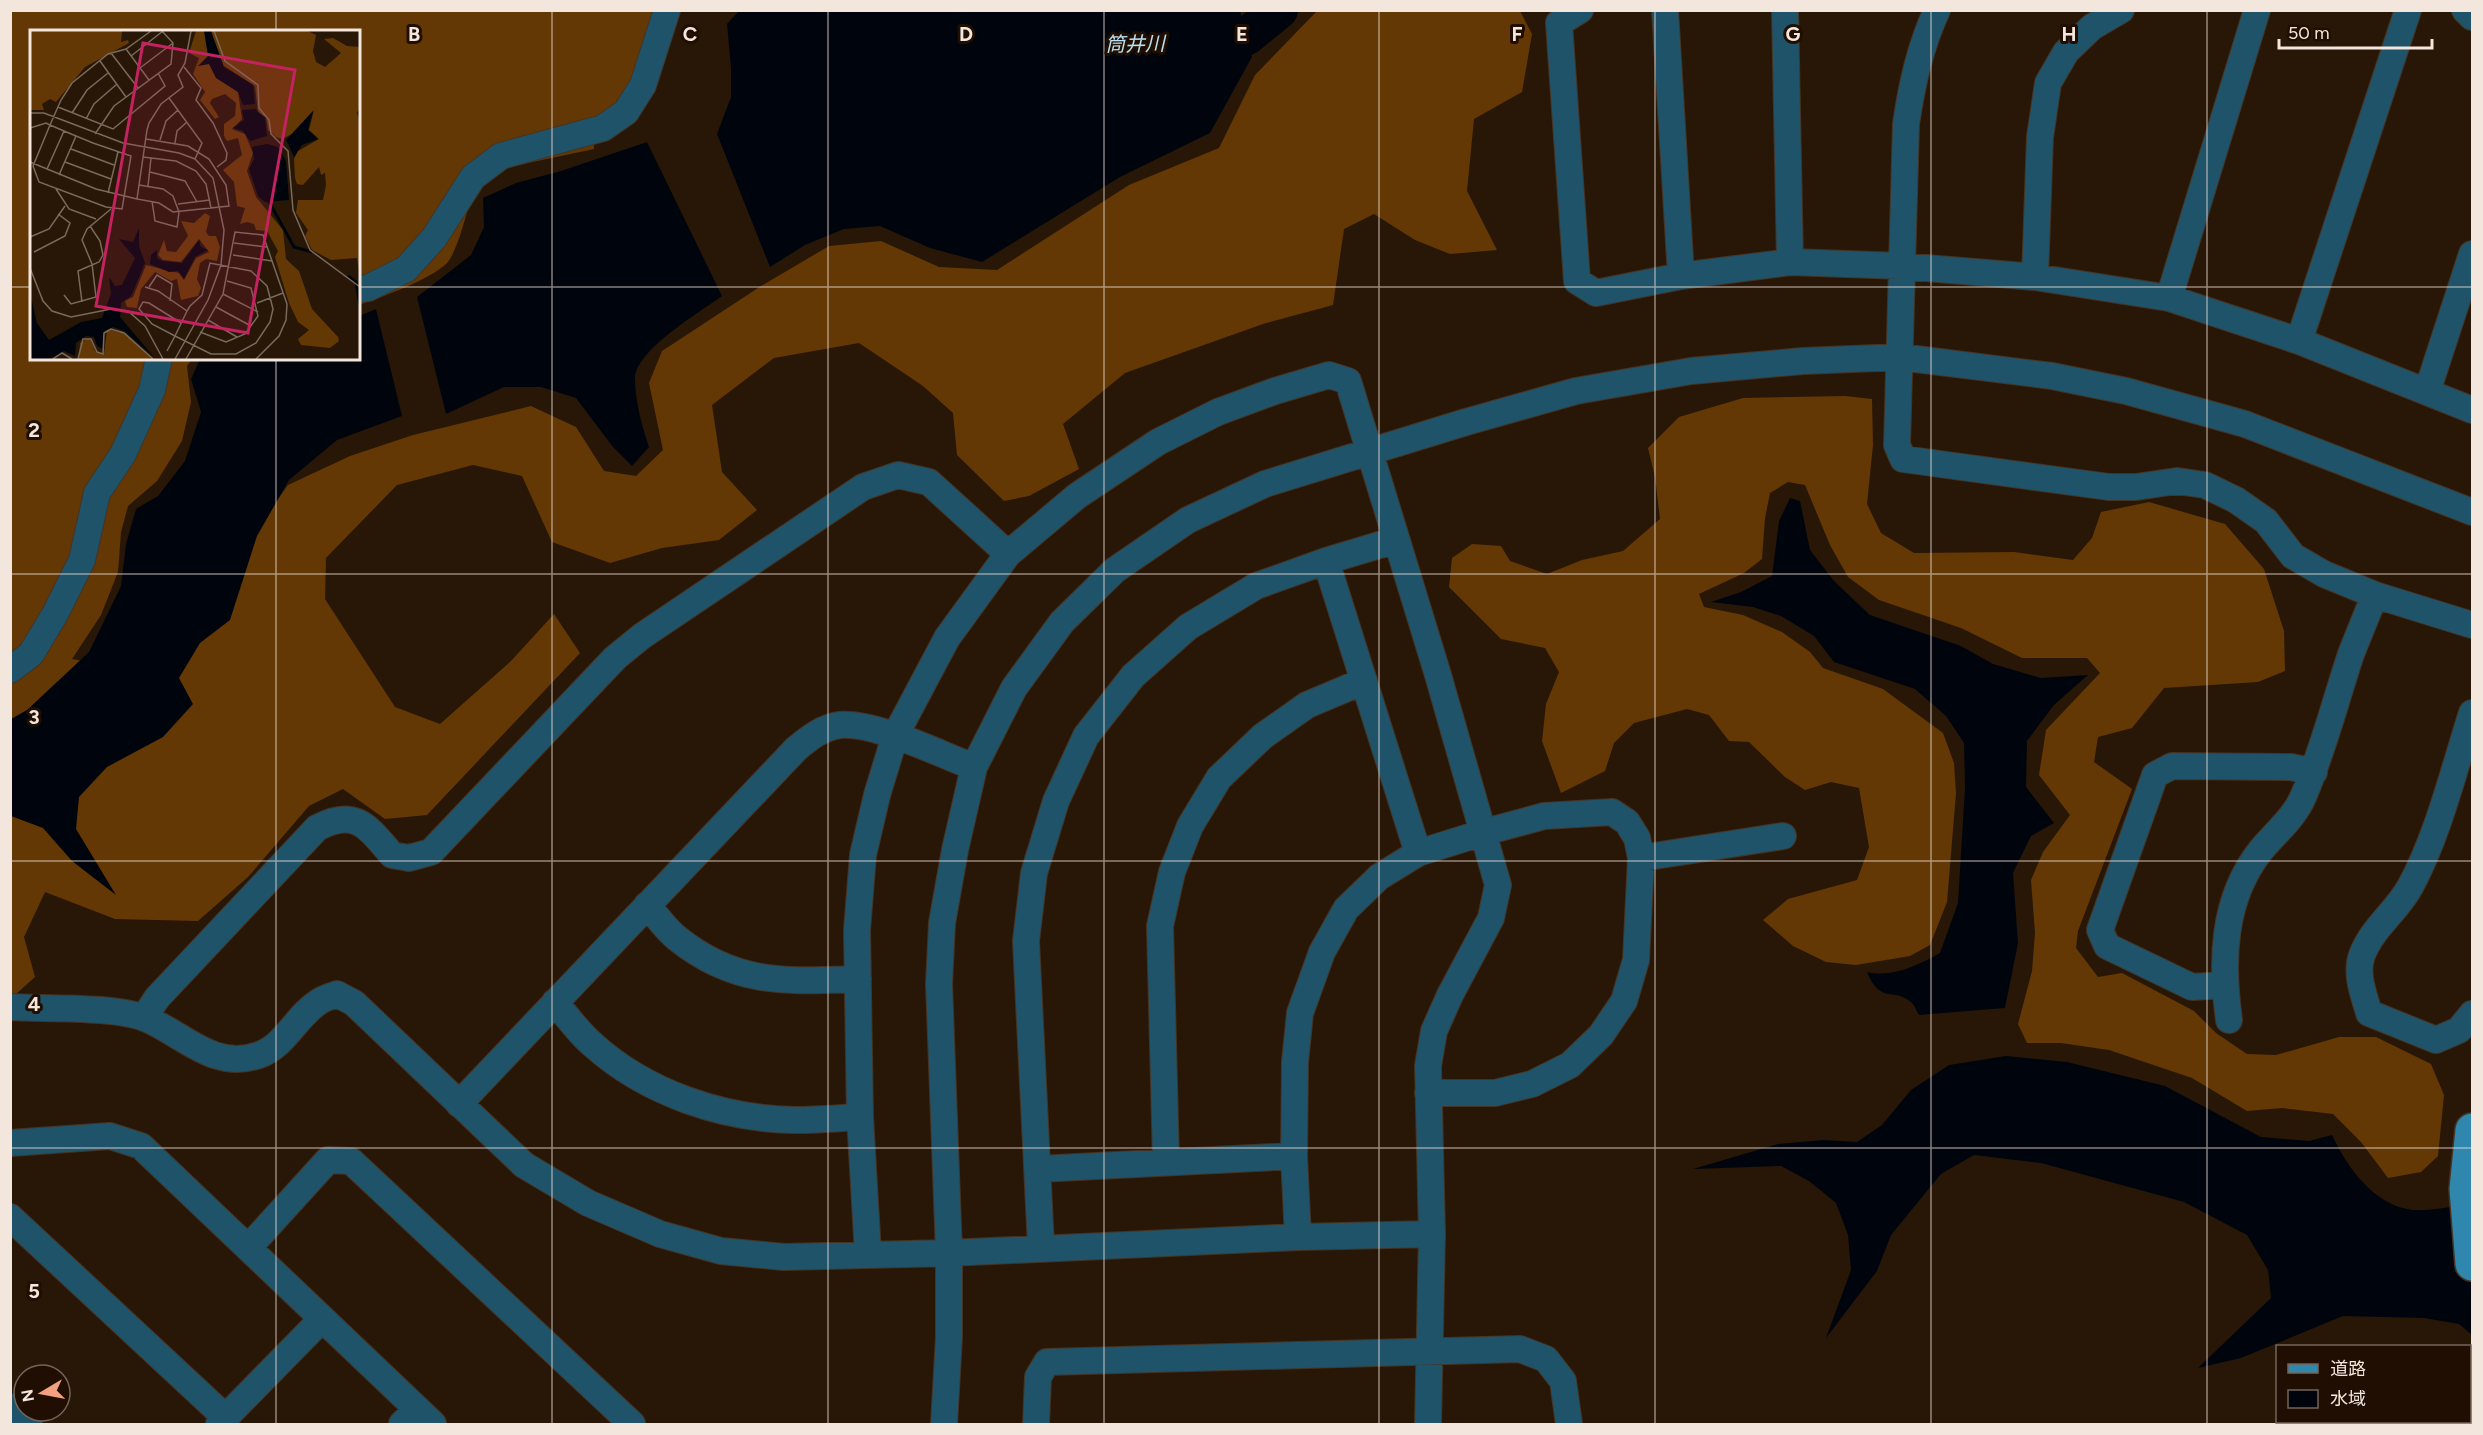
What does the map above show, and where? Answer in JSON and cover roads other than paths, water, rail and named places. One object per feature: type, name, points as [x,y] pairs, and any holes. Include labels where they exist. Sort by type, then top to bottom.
[{"type":"main road","points":[[2472,1131],[2466,1189],[2472,1264]]},
{"type":"street","points":[[360,289],[368,288],[406,269],[434,238],[473,177],[501,156],[603,128],[626,112],[643,85],[666,10]]},
{"type":"street","points":[[1580,10],[1559,22],[1577,281],[1596,293],[1681,276],[1790,262],[1902,266],[2035,278],[2169,298],[2299,341],[2472,410]]},
{"type":"street","points":[[1665,10],[1681,276]]},
{"type":"street","points":[[1785,10],[1790,262]]},
{"type":"street","points":[[1937,10],[1913,76],[1906,124],[1897,445],[1903,459],[2109,487],[2136,487],[2177,481],[2205,484],[2236,500],[2266,521],[2293,556],[2324,574],[2375,595],[2472,625]]},
{"type":"street","points":[[2035,278],[2040,137],[2048,83],[2066,52],[2092,27],[2121,10]]},
{"type":"street","points":[[2169,298],[2257,10]]},
{"type":"street","points":[[2299,341],[2408,10]]},
{"type":"street","points":[[2465,10],[2472,17]]},
{"type":"street","points":[[2427,392],[2472,254]]},
{"type":"street","points":[[944,1425],[949,1338],[949,1253],[939,984],[942,923],[955,850],[974,767],[1014,688],[1062,622],[1115,570],[1188,520],[1265,484],[1576,391],[1691,371],[1803,361],[1900,357],[2052,376],[2126,391],[2245,424],[2472,512]]},
{"type":"street","points":[[10,670],[31,654],[55,614],[82,560],[97,493],[123,454],[152,390],[159,360]]},
{"type":"street","points":[[868,1254],[860,1117],[857,930],[863,855],[877,795],[895,736],[947,638],[1008,554],[1077,496],[1158,442],[1218,412],[1275,391],[1329,375],[1348,381],[1485,832],[1498,885],[1491,918],[1450,995],[1434,1031],[1428,1066],[1432,1234],[1428,1425]]},
{"type":"street","points":[[144,1018],[157,998],[317,828],[330,821],[352,818],[369,828],[392,855],[409,858],[431,852],[615,658],[642,636],[863,487],[898,475],[929,482],[1008,554]]},
{"type":"street","points":[[1041,1247],[1026,941],[1034,873],[1056,801],[1086,736],[1133,676],[1188,627],[1256,586],[1326,561],[1396,540]]},
{"type":"street","points":[[1326,561],[1418,853]]},
{"type":"street","points":[[2229,1020],[2224,985],[2225,935],[2237,891],[2259,852],[2298,807],[2314,772],[2352,653],[2375,595]]},
{"type":"street","points":[[1166,1162],[1160,926],[1172,872],[1190,826],[1219,778],[1263,736],[1307,705],[1364,681]]},
{"type":"street","points":[[2472,713],[2427,851],[2409,889],[2381,924],[2362,955],[2359,979],[2369,1013],[2436,1040],[2459,1030],[2472,1014]]},
{"type":"street","points":[[459,1104],[795,749],[817,732],[839,725],[858,725],[895,736],[974,767]]},
{"type":"street","points":[[2224,985],[2192,987],[2107,946],[2100,930],[2155,775],[2172,766],[2291,767],[2314,772]]},
{"type":"street","points":[[1298,1237],[1294,1156],[1294,1062],[1300,1013],[1322,952],[1346,909],[1379,877],[1418,853],[1485,832],[1544,816],[1612,812],[1627,822],[1637,838],[1641,858],[1636,960],[1624,1001],[1601,1035],[1570,1065],[1532,1084],[1494,1093],[1428,1093]]},
{"type":"street","points":[[1641,858],[1783,836]]},
{"type":"street","points":[[647,905],[676,938],[710,960],[744,975],[786,981],[858,979]]},
{"type":"street","points":[[10,1007],[106,1012],[144,1018],[207,1054],[234,1060],[260,1055],[277,1043],[319,1002],[337,994],[354,1003],[524,1165],[588,1203],[660,1234],[721,1251],[784,1257],[949,1253],[1041,1247],[1432,1234]]},
{"type":"street","points":[[555,1002],[592,1044],[634,1075],[676,1097],[729,1112],[794,1120],[860,1117]]},
{"type":"street","points":[[10,1143],[110,1136],[141,1146],[321,1320],[417,1419]]},
{"type":"street","points":[[1038,1169],[1294,1156]]},
{"type":"street","points":[[248,1248],[328,1160],[351,1161],[632,1425]]},
{"type":"street","points":[[10,1217],[222,1421],[321,1320]]},
{"type":"street","points":[[1036,1425],[1038,1377],[1047,1362],[1520,1349],[1546,1359],[1563,1382],[1569,1425]]},
{"type":"street","points":[[10,1407],[29,1425]]},
{"type":"water","points":[[739,11],[1240,11],[1252,57],[1210,133],[1120,177],[982,262],[930,248],[880,226],[844,229],[805,245],[770,267],[717,134],[731,97],[727,24]]},
{"type":"water","points":[[647,142],[722,296],[671,332],[657,344],[638,367],[635,378],[636,396],[649,447],[632,466],[613,447],[576,398],[541,387],[504,387],[446,414],[417,297],[471,255],[484,227],[483,198],[516,183],[561,171]]},
{"type":"water","points":[[376,309],[402,416],[337,440],[289,480],[257,536],[230,620],[200,643],[179,678],[193,704],[163,737],[107,767],[79,797],[76,829],[116,895],[72,861],[43,828],[11,816],[11,719],[27,710],[89,652],[121,586],[126,544],[136,509],[158,496],[185,461],[201,412],[191,379],[200,360],[360,360],[360,316]]},
{"type":"water","points":[[1790,498],[1800,501],[1810,550],[1834,581],[1870,615],[1961,646],[1993,664],[2041,678],[2088,675],[2054,705],[2027,741],[2026,787],[2054,823],[2031,836],[2013,873],[2018,943],[2005,1008],[1919,1015],[1913,1004],[1905,998],[1877,989],[1867,972],[1896,972],[1940,953],[1958,903],[1965,788],[1964,743],[1946,716],[1915,689],[1834,662],[1814,636],[1781,616],[1753,607],[1711,602],[1741,592],[1772,576],[1779,521]]},
{"type":"water","points":[[2006,1056],[2067,1062],[2165,1086],[2261,1137],[2309,1141],[2332,1135],[2354,1172],[2364,1183],[2374,1193],[2399,1207],[2420,1210],[2472,1204],[2472,1335],[2459,1324],[2424,1318],[2343,1316],[2241,1358],[2198,1368],[2271,1298],[2268,1270],[2247,1235],[2184,1202],[2041,1163],[1974,1155],[1941,1174],[1891,1235],[1877,1271],[1826,1338],[1851,1270],[1848,1235],[1836,1203],[1809,1181],[1781,1166],[1693,1169],[1778,1144],[1823,1140],[1857,1142],[1882,1125],[1911,1090],[1949,1065]]},
{"type":"waterway","name":"筒井川","points":[[1198,43],[1231,43],[1247,36],[1279,10]]}]
